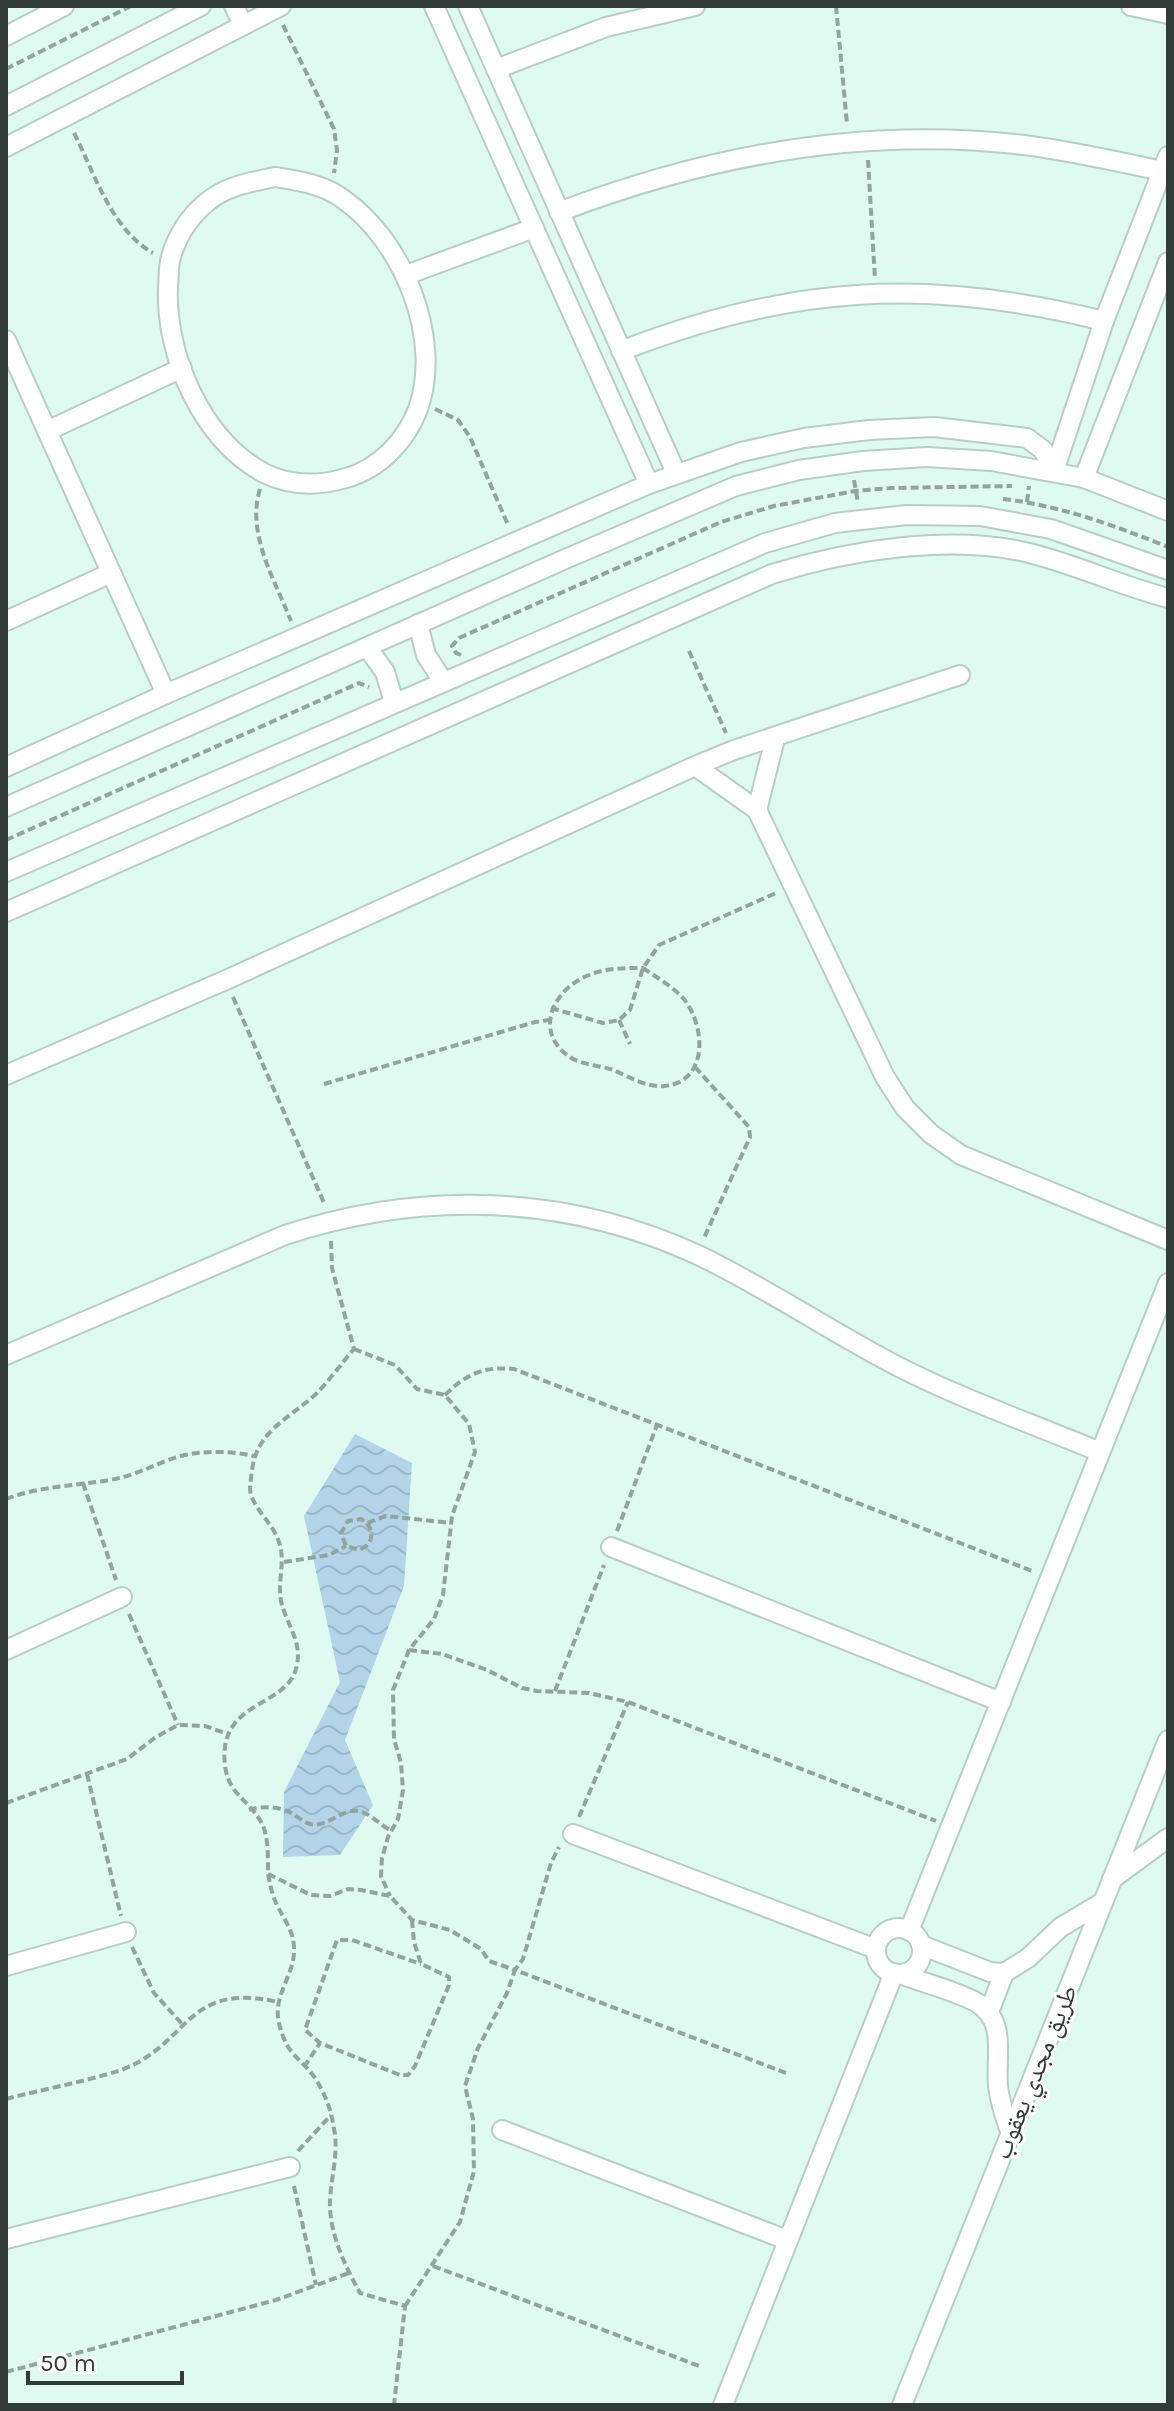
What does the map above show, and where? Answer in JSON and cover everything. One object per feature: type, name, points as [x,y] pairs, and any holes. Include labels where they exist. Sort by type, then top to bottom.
[{"type":"street","points":[[6,36],[64,6]]},
{"type":"street","points":[[6,106],[201,6]]},
{"type":"street","points":[[234,6],[243,25]]},
{"type":"street","points":[[434,6],[649,484]]},
{"type":"street","points":[[468,6],[676,473]]},
{"type":"street","points":[[496,69],[606,27],[695,6]]},
{"type":"street","points":[[1131,6],[1168,14]]},
{"type":"street","points":[[6,147],[278,8]]},
{"type":"street","points":[[559,212],[685,169],[751,155],[858,142],[955,140],[1022,145],[1165,164],[1104,321],[1054,471]]},
{"type":"street","points":[[275,177],[310,182],[328,191],[342,198],[368,220],[389,246],[406,275],[417,307],[423,341],[423,374],[418,408],[405,436],[383,459],[357,475],[326,484],[295,483],[265,474],[239,456],[215,430],[196,401],[172,333],[168,296],[170,259],[184,227],[208,201],[240,184],[275,177]]},
{"type":"street","points":[[406,275],[534,228]]},
{"type":"street","points":[[1084,478],[1168,262]]},
{"type":"street","points":[[621,351],[721,316],[774,304],[876,293],[938,293],[993,298],[1047,306],[1104,321]]},
{"type":"street","points":[[6,340],[166,694]]},
{"type":"street","points":[[47,431],[182,368]]},
{"type":"street","points":[[6,767],[649,484],[741,452],[804,438],[869,430],[934,427],[1027,438],[1043,450],[1054,471]]},
{"type":"street","points":[[6,807],[736,486],[799,470],[851,462],[927,457],[991,461],[1054,471],[1084,478],[1168,511]]},
{"type":"street","points":[[6,872],[765,543],[835,523],[907,515],[980,516],[1051,529],[1168,570]]},
{"type":"street","points":[[547,529],[563,560]]},
{"type":"street","points":[[6,912],[772,574],[818,560],[889,548],[970,545],[1031,553],[1168,598]]},
{"type":"street","points":[[6,621],[111,573]]},
{"type":"street","points":[[418,624],[426,655],[443,681]]},
{"type":"street","points":[[367,647],[385,672],[394,702]]},
{"type":"street","points":[[252,658],[268,691]]},
{"type":"street","points":[[6,1075],[226,980],[695,766],[734,750],[775,739],[960,675]]},
{"type":"street","points":[[757,810],[775,739]]},
{"type":"street","points":[[695,766],[757,810],[885,1077],[905,1108],[931,1134],[973,1161],[1168,1240]]},
{"type":"street","points":[[6,1355],[285,1235],[331,1220],[424,1205],[517,1206],[608,1223],[696,1254],[902,1368],[1100,1452]]},
{"type":"street","points":[[897,1974],[910,1971],[918,1964],[921,1955],[915,1938],[951,1826],[1168,1283]]},
{"type":"street","points":[[611,1547],[1001,1702]]},
{"type":"street","points":[[6,1650],[122,1597]]},
{"type":"street","name":"طريق مجدي يعقوب","points":[[902,2405],[1168,1740]]},
{"type":"street","points":[[573,1834],[876,1949]]},
{"type":"street","points":[[1112,1880],[1168,1838]]},
{"type":"street","points":[[1011,2134],[998,2087],[999,2039],[989,2012],[975,2002],[882,1967],[876,1949],[884,1933],[901,1928],[915,1938],[990,1972],[1004,1973],[1028,1958],[1061,1927],[1103,1902]]},
{"type":"street","points":[[6,1966],[126,1932]]},
{"type":"street","points":[[989,2012],[1004,1973]]},
{"type":"street","points":[[723,2405],[787,2240],[897,1974]]},
{"type":"street","points":[[502,2130],[787,2240]]},
{"type":"street","points":[[6,2239],[290,2167]]},
{"type":"path","points":[[6,69],[131,6]]},
{"type":"path","points":[[836,6],[858,142],[876,293]]},
{"type":"path","points":[[278,8],[334,129],[337,150],[328,191]]},
{"type":"path","points":[[66,116],[122,229],[152,253],[170,259]]},
{"type":"path","points":[[418,408],[439,409],[458,420],[470,437],[515,542]]},
{"type":"path","points":[[851,462],[861,520]]},
{"type":"path","points":[[265,474],[255,513],[257,534],[298,638]]},
{"type":"path","points":[[1027,502],[1029,486]]},
{"type":"path","points":[[689,651],[734,750]]},
{"type":"path","points":[[6,840],[359,683],[366,684],[369,695]]},
{"type":"path","points":[[551,1008],[603,1023],[619,1020],[630,1010],[643,968],[659,945],[793,886]]},
{"type":"path","points":[[643,968],[682,996],[698,1029],[701,1050],[695,1067],[681,1082],[668,1086],[651,1086],[607,1068],[568,1057],[553,1041],[549,1020],[551,1008],[567,988],[585,976],[603,970],[643,968]]},
{"type":"path","points":[[226,980],[331,1220],[332,1268],[354,1349]]},
{"type":"path","points":[[324,1084],[549,1020]]},
{"type":"path","points":[[619,1020],[630,1044]]},
{"type":"path","points":[[695,1067],[749,1127],[750,1137],[696,1254]]},
{"type":"path","points":[[354,1349],[395,1365],[417,1389],[445,1395],[469,1424],[475,1452],[451,1523],[443,1595],[434,1619],[409,1650],[393,1690],[394,1739],[401,1763],[403,1790],[398,1819],[382,1858],[381,1876],[390,1896],[412,1920],[450,1930],[481,1949],[489,1961],[786,2073]]},
{"type":"path","points":[[354,1349],[316,1394],[265,1436],[254,1456],[250,1492],[279,1541],[284,1562],[280,1579],[281,1601],[298,1643],[297,1667],[282,1692],[247,1709],[228,1734],[225,1764],[231,1787],[261,1821],[268,1849],[268,1874],[277,1905],[289,1924],[294,1947],[293,1961],[278,2002],[278,2020],[290,2053],[317,2081],[331,2115],[335,2132],[330,2204],[337,2239],[360,2293],[405,2306]]},
{"type":"path","points":[[445,1395],[459,1381],[475,1372],[494,1367],[514,1369],[1050,1578]]},
{"type":"path","points":[[6,1499],[33,1489],[129,1476],[171,1459],[209,1452],[254,1456]]},
{"type":"path","points":[[83,1483],[122,1597],[178,1725]]},
{"type":"path","points":[[367,1523],[386,1516],[451,1523]]},
{"type":"path","points":[[284,1562],[329,1555],[346,1546],[359,1550],[370,1542],[371,1528],[367,1523],[361,1519],[348,1521],[341,1533],[346,1546]]},
{"type":"path","points":[[409,1650],[456,1659],[529,1690],[589,1693],[628,1702],[951,1826]]},
{"type":"path","points":[[394,2405],[405,2306],[460,2222],[474,2171],[473,2119],[465,2086],[478,2048],[523,1959],[556,1851],[573,1834],[628,1702]]},
{"type":"path","points":[[6,1803],[127,1759],[178,1725],[205,1726],[228,1734]]},
{"type":"path","points":[[87,1774],[126,1932],[154,1993],[182,2024]]},
{"type":"path","points":[[249,1810],[256,1807],[290,1812],[312,1825],[328,1823],[341,1814],[362,1811],[392,1831]]},
{"type":"path","points":[[268,1874],[311,1895],[330,1896],[348,1889],[390,1896]]},
{"type":"path","points":[[412,1920],[414,1942],[421,1964]]},
{"type":"path","points":[[337,1940],[352,1940],[421,1964],[449,1977],[449,1985],[415,2066],[408,2075],[400,2075],[320,2043],[305,2030],[337,1940]]},
{"type":"path","points":[[6,2099],[122,2069],[149,2055],[182,2024],[219,2000],[254,1996],[278,2002]]},
{"type":"path","points":[[304,2067],[320,2043]]},
{"type":"path","points":[[316,2285],[290,2167],[304,2143],[331,2115]]},
{"type":"path","points":[[433,2266],[702,2367]]},
{"type":"path","points":[[6,2372],[276,2300],[349,2273]]},
{"type":"water","points":[[355,1434],[412,1463],[404,1586],[345,1740],[373,1805],[340,1855],[283,1857],[284,1792],[340,1682],[304,1516]]}]
